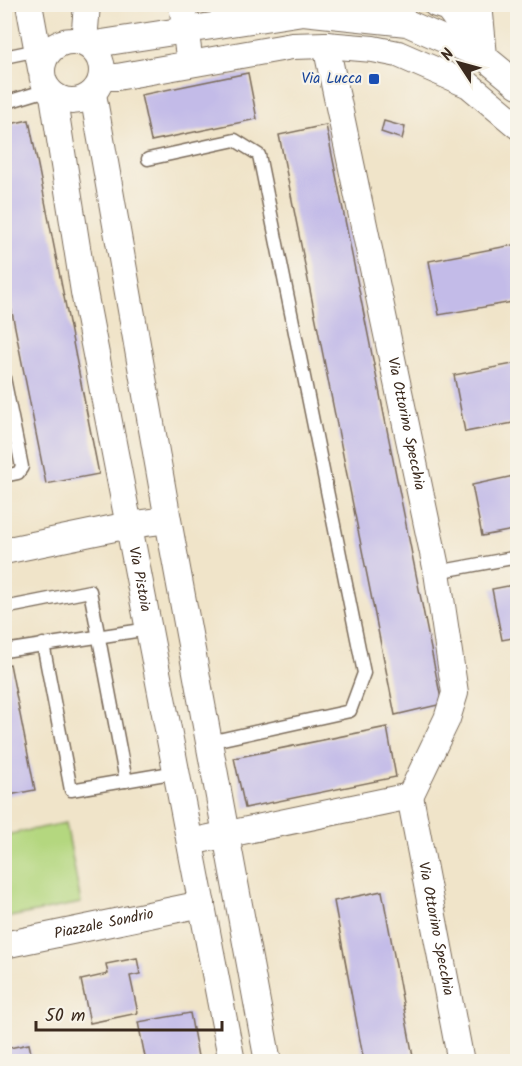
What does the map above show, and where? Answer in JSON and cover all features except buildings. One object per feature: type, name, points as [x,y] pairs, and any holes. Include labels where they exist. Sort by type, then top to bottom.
[{"type":"street","name":"Via Pistoia","points":[[29,4],[45,76],[84,292],[232,1062]]},
{"type":"street","points":[[87,4],[86,43],[100,58],[98,85],[168,520],[268,1062]]},
{"type":"street","points":[[182,4],[190,64]]},
{"type":"street","points":[[436,4],[448,8],[484,57],[518,85]]},
{"type":"street","points":[[469,85],[484,57],[479,4]]},
{"type":"street","points":[[484,57],[407,23],[303,12],[186,31],[86,43],[69,40],[56,45],[45,56],[45,76],[66,101],[80,101],[98,85],[117,77],[190,64],[292,46],[326,45],[373,49],[398,54],[469,85],[518,126]]},
{"type":"street","name":"Via Ottorino Specchia","points":[[326,45],[437,572],[455,693],[447,719],[410,796],[461,1062]]},
{"type":"street","points":[[4,551],[129,525],[168,520]]},
{"type":"street","points":[[190,842],[410,796]]},
{"type":"street","name":"Piazzale Sondrio","points":[[4,945],[202,903]]},
{"type":"lane","points":[[4,57],[45,76]]},
{"type":"lane","points":[[4,103],[45,76]]},
{"type":"lane","points":[[148,159],[236,140],[259,155],[363,673],[350,711],[209,742]]},
{"type":"lane","points":[[4,378],[22,467],[18,473],[4,476]]},
{"type":"lane","points":[[437,572],[518,557]]},
{"type":"lane","points":[[4,608],[90,591],[126,781]]},
{"type":"lane","points":[[4,651],[149,628]]},
{"type":"lane","points":[[43,644],[71,790],[177,772]]},
{"type":"green space","points":[[66,823],[81,903],[5,918],[5,835]]},
{"type":"place","name":"Via Lucca","points":[[374,79]]}]
